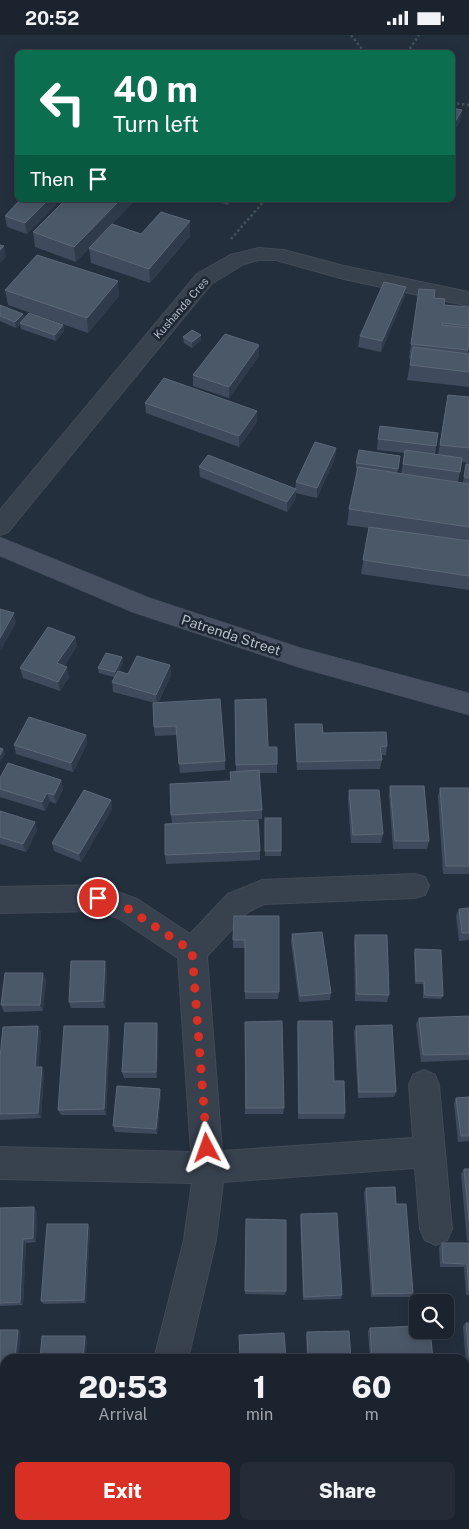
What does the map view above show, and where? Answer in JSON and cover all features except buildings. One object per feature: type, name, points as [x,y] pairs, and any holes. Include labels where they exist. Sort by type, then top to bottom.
[{"type":"street","name":"Kushanda Cres","points":[[0,525],[204,279],[222,265],[242,256],[262,253],[285,256],[327,268],[469,299]]},
{"type":"street","name":"Patrenda Street","points":[[0,546],[141,605],[301,658],[469,704]]},
{"type":"street","points":[[172,1354],[203,1229],[208,1200],[208,1168],[192,951],[238,903],[262,892],[415,886]]},
{"type":"street","points":[[0,900],[98,898],[127,908],[192,951]]},
{"type":"street","points":[[424,1085],[436,1229]]},
{"type":"street","points":[[0,1163],[208,1168],[429,1152]]},
{"type":"path","points":[[351,35],[363,50]]},
{"type":"path","points":[[409,50],[419,35]]},
{"type":"path","points":[[455,103],[469,105]]},
{"type":"path","points":[[242,256],[230,240],[263,202]]},
{"type":"route","points":[[98,898],[127,908],[192,951],[207,1148]]}]
